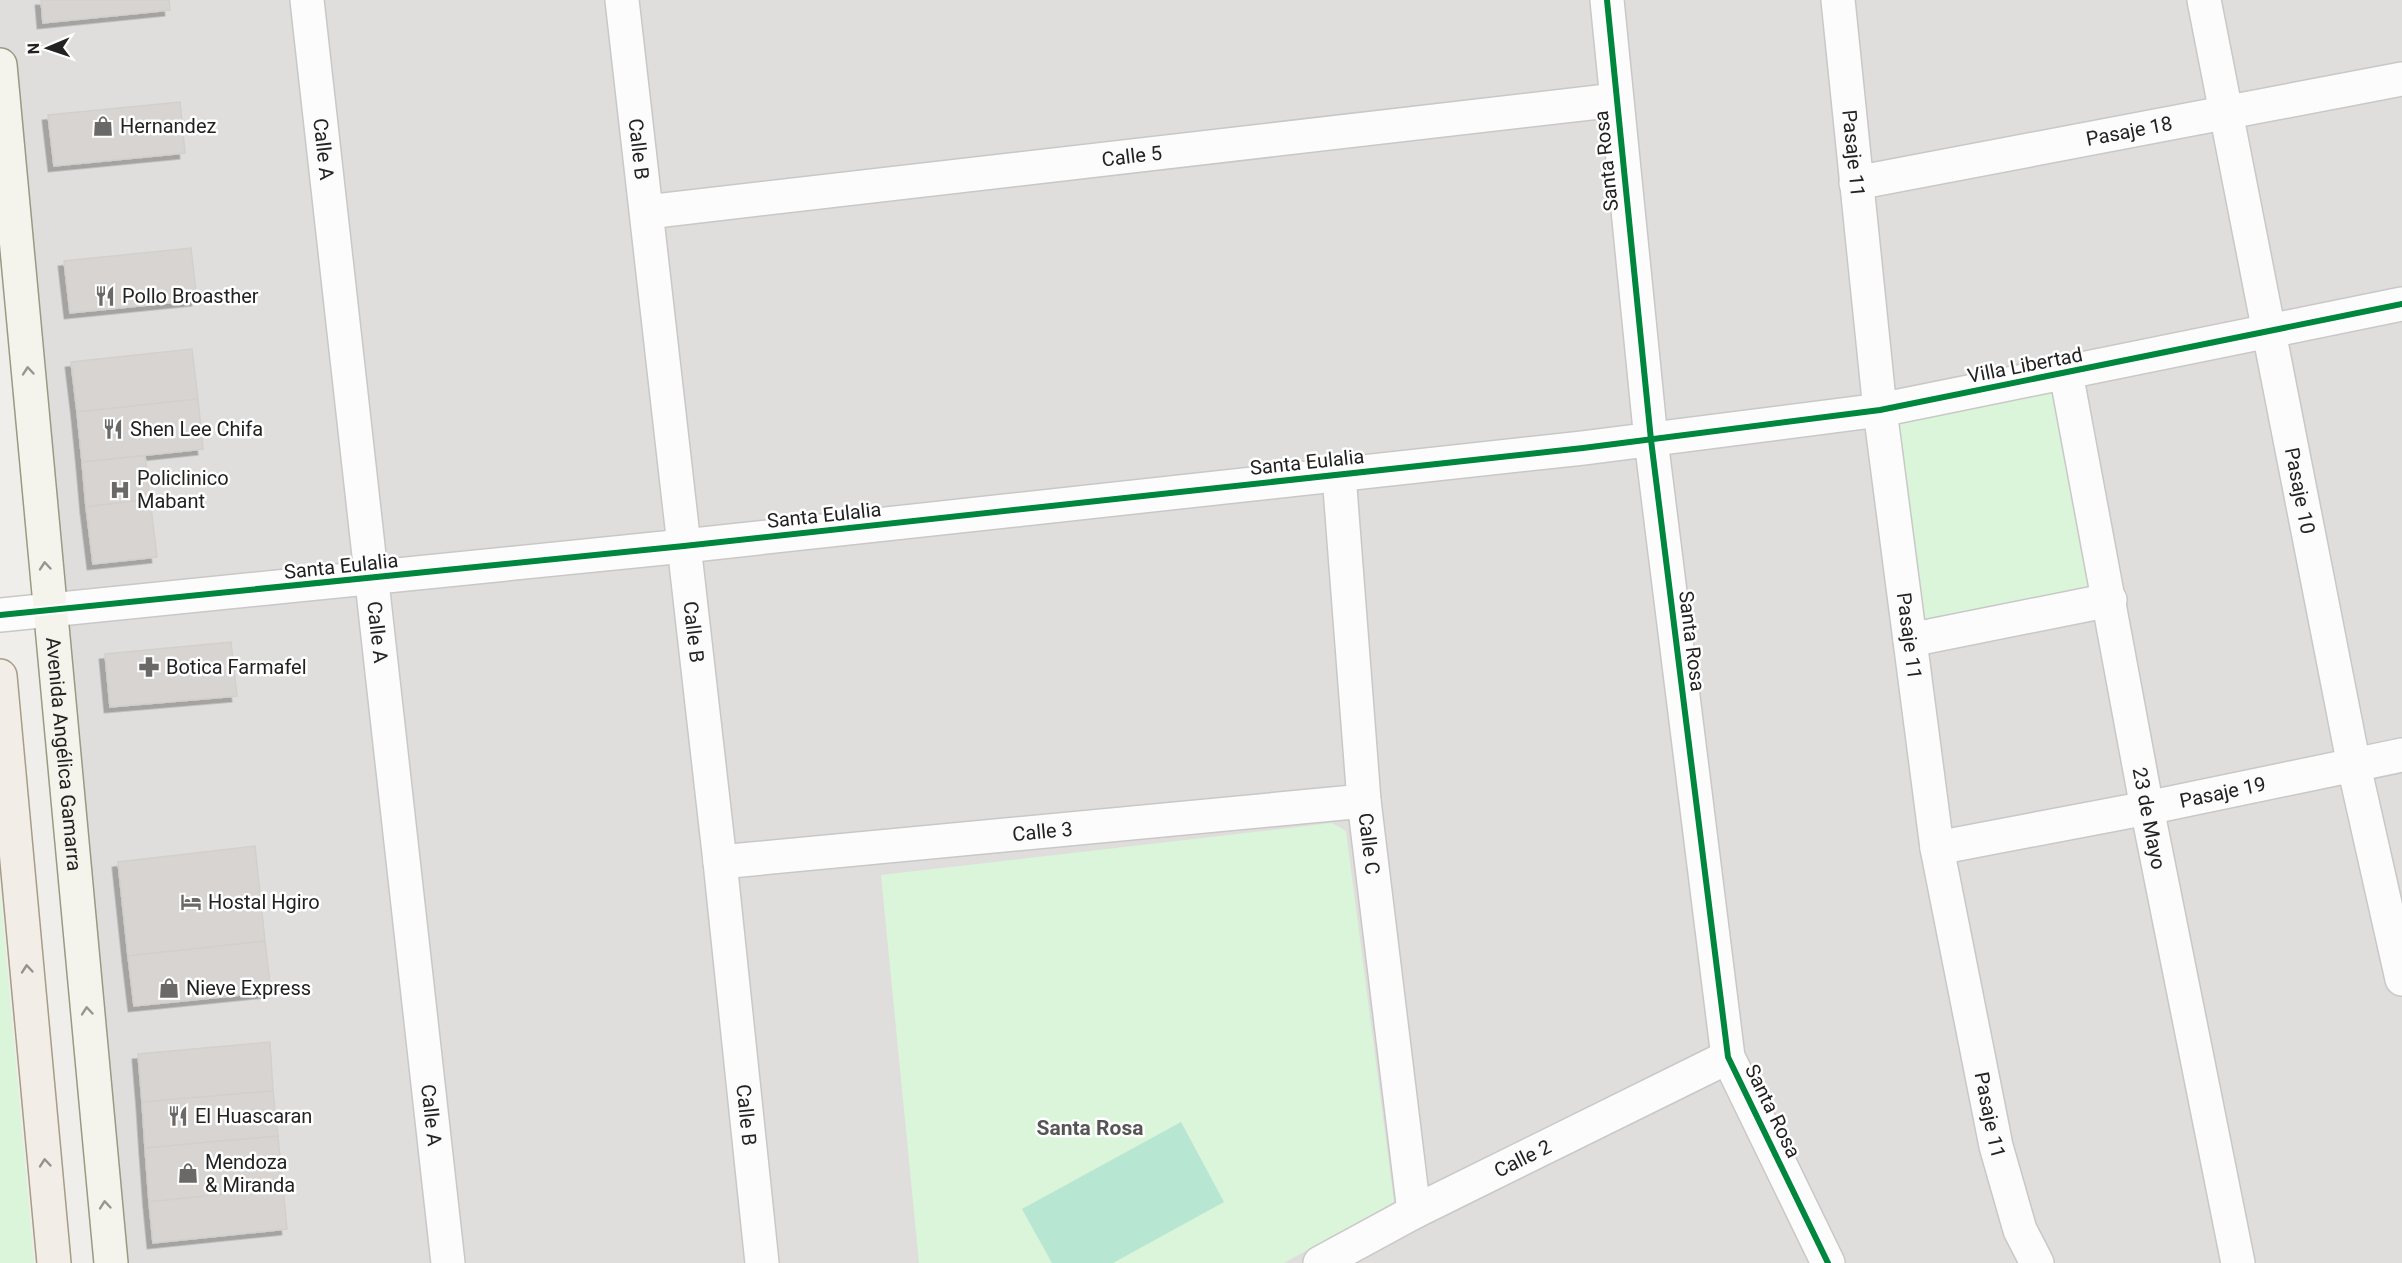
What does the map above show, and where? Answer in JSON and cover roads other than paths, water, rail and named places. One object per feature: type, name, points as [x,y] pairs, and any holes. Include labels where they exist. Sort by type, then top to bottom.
[{"type":"main road","name":"Avenida Angélica Gamarra","points":[[0,65],[111,1263]]},
{"type":"main road","points":[[0,676],[54,1263]]},
{"type":"street","name":"Calle A","points":[[307,0],[448,1263]]},
{"type":"street","name":"Calle B","points":[[622,0],[720,862],[762,1263]]},
{"type":"street","name":"Santa Rosa","points":[[1607,0],[1651,440],[1728,1057],[1828,1263]]},
{"type":"street","name":"Pasaje 11","points":[[1838,0],[1880,410],[1937,848],[1996,1146],[2020,1230],[2037,1263]]},
{"type":"street","name":"Pasaje 10","points":[[2204,0],[2354,766],[2402,979]]},
{"type":"street","name":"Pasaje 18","points":[[1856,183],[2402,79]]},
{"type":"street","name":"Calle 5","points":[[647,212],[1617,100]]},
{"type":"street","name":"Villa Libertad","points":[[1651,440],[1880,410],[2402,304]]},
{"type":"street","name":"23 de Mayo","points":[[2066,373],[2147,808],[2238,1263]]},
{"type":"street","name":"Santa Eulalia","points":[[0,615],[684,546],[1651,440]]},
{"type":"street","name":"Calle C","points":[[1339,475],[1364,801],[1414,1212]]},
{"type":"street","points":[[1910,640],[2110,600]]},
{"type":"street","name":"Pasaje 19","points":[[1937,848],[2147,808],[2402,755]]},
{"type":"street","name":"Calle 3","points":[[720,862],[1364,801]]},
{"type":"street","name":"Calle 2","points":[[1320,1263],[1414,1212],[1728,1057]]},
{"type":"place","name":"Hernandez","points":[[103,126]]},
{"type":"place","name":"Pollo Broasther","points":[[105,296]]},
{"type":"place","name":"Shen Lee Chifa","points":[[113,429]]},
{"type":"place","name":"Policlinico Mabant","points":[[120,490]]},
{"type":"place","name":"Botica Farmafel","points":[[149,667]]},
{"type":"place","name":"Hostal Hgiro","points":[[191,902]]},
{"type":"place","name":"Nieve Express","points":[[169,988]]},
{"type":"place","name":"El Huascaran","points":[[178,1116]]},
{"type":"place","name":"Mendoza & Miranda","points":[[188,1173]]},
{"type":"district","name":"Santa Rosa","points":[[1090,1128]]}]
